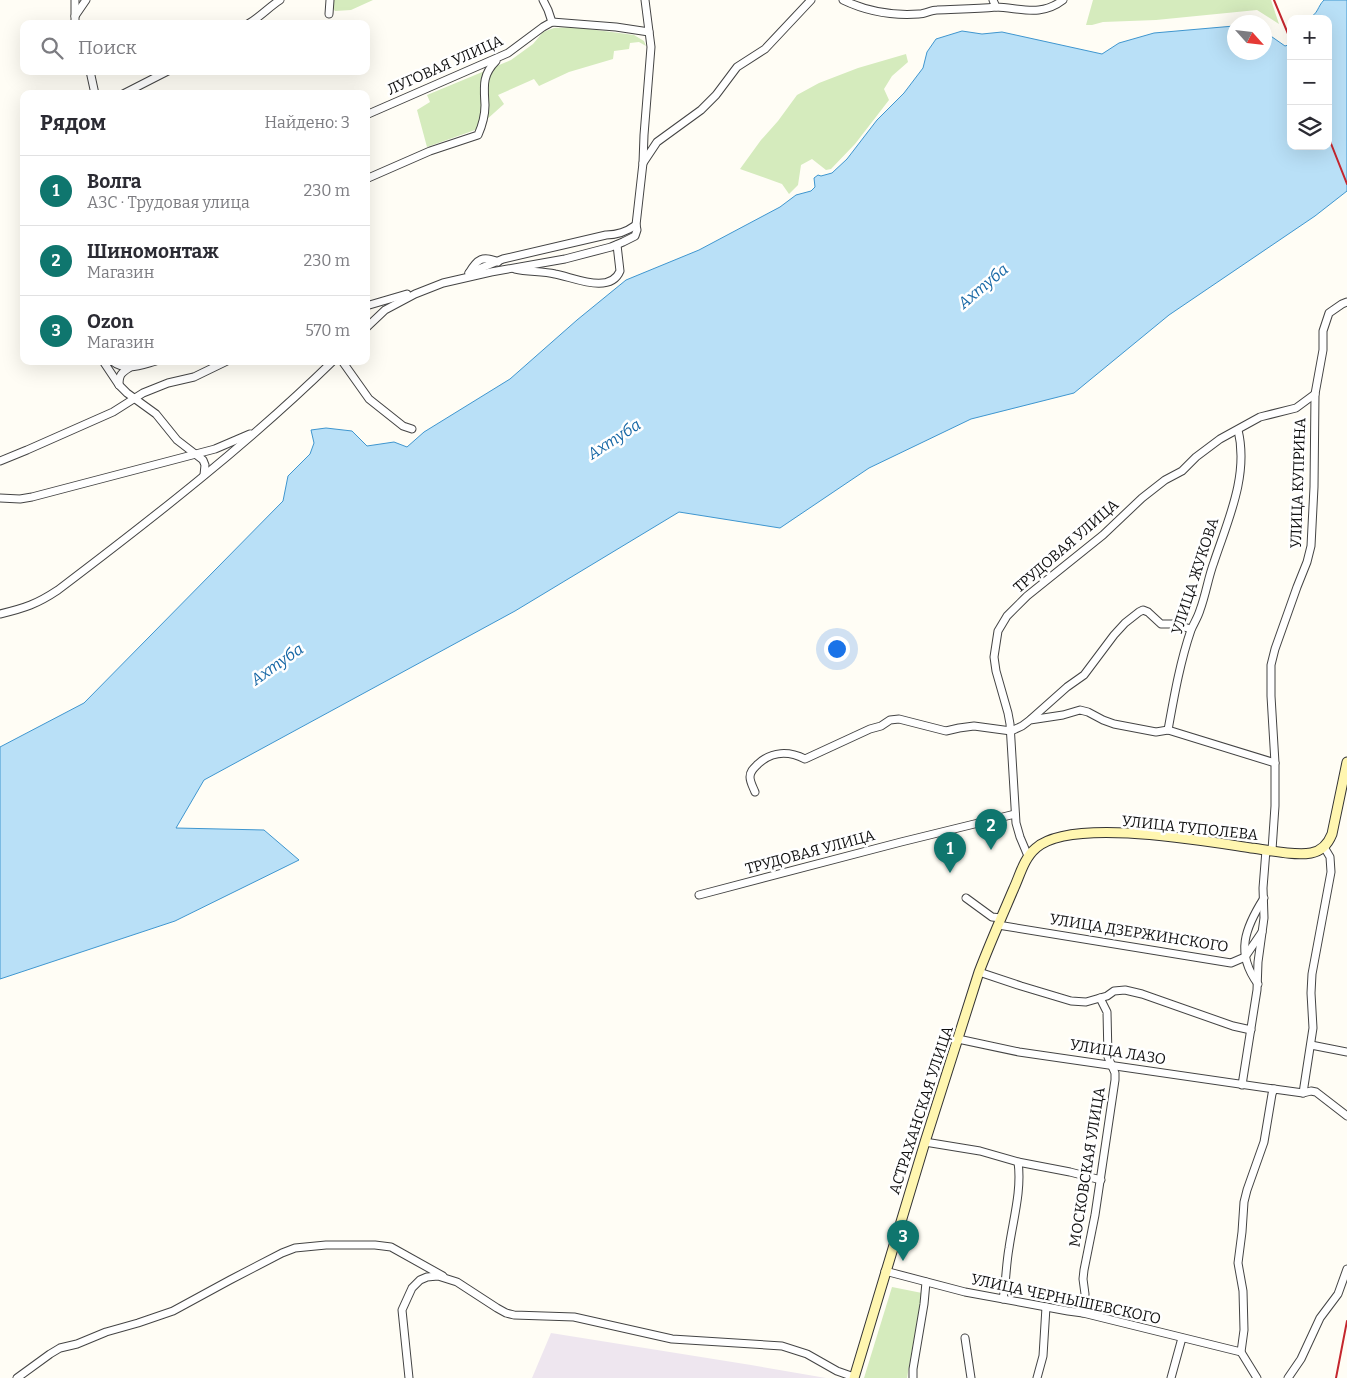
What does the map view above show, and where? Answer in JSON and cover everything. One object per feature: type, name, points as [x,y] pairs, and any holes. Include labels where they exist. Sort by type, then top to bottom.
[{"type":"main road","points":[[1324,847],[1329,842],[1332,834],[1347,762]]},
{"type":"main road","name":"УЛИЦА ТУПОЛЕВА","points":[[1028,856],[1043,842],[1053,838],[1081,834],[1119,833],[1163,836],[1299,854],[1312,853],[1324,847]]},
{"type":"main road","name":"АСТРАХАНСКАЯ УЛИЦА","points":[[854,1378],[885,1271],[979,972],[1028,856]]},
{"type":"street","points":[[75,0],[75,20]]},
{"type":"street","points":[[75,20],[86,0]]},
{"type":"street","points":[[254,20],[274,2],[280,0]]},
{"type":"street","points":[[329,14],[330,0]]},
{"type":"street","points":[[543,0],[552,22],[616,27],[649,32]]},
{"type":"street","points":[[467,275],[565,259],[617,244],[634,236],[637,230],[651,47],[645,0]]},
{"type":"street","points":[[643,163],[657,142],[701,110],[737,67],[765,49],[812,0]]},
{"type":"street","points":[[843,0],[865,8],[892,14],[925,14],[934,10],[984,8],[994,3],[1031,11],[1042,10],[1056,5],[1063,0]]},
{"type":"street","name":"ЛУГОВАЯ УЛИЦА","points":[[370,113],[508,53],[552,22]]},
{"type":"street","points":[[370,177],[430,151],[478,135],[484,115],[483,87],[490,66],[499,57]]},
{"type":"street","points":[[91,75],[94,90]]},
{"type":"street","points":[[131,90],[160,75]]},
{"type":"street","points":[[370,306],[467,275],[498,261],[596,236],[616,235],[636,226]]},
{"type":"street","points":[[498,261],[525,271],[556,274],[603,284],[615,279],[620,271],[617,244]]},
{"type":"street","points":[[370,324],[385,310],[415,294],[443,283]]},
{"type":"street","name":"УЛИЦА КУПРИНА","points":[[1242,1085],[1258,984],[1258,962],[1264,918],[1264,863],[1269,850],[1275,806],[1271,665],[1311,546],[1315,394],[1323,350],[1323,330],[1329,313],[1347,302]]},
{"type":"street","points":[[106,365],[119,385],[127,393],[156,414],[177,440],[203,460],[205,465],[204,475]]},
{"type":"street","points":[[118,365],[129,368]]},
{"type":"street","points":[[119,385],[121,373],[129,368],[141,365]]},
{"type":"street","points":[[0,460],[113,412],[143,393],[168,383],[194,377],[219,365]]},
{"type":"street","points":[[0,614],[21,609],[41,601],[58,590],[204,475],[308,386],[329,365]]},
{"type":"street","points":[[345,365],[369,399],[403,426],[412,429]]},
{"type":"street","name":"ТРУДОВАЯ УЛИЦА","points":[[1028,856],[1020,837],[1015,814],[1011,731],[994,656],[998,631],[1007,616],[1027,596],[1114,525],[1142,498],[1182,471],[1196,457],[1228,433],[1238,430],[1260,417],[1296,408],[1315,394]]},
{"type":"street","name":"УЛИЦА ЖУКОВА","points":[[1168,730],[1174,696],[1191,630],[1201,608],[1233,504],[1242,457],[1238,430]]},
{"type":"street","points":[[0,498],[32,498],[215,449],[255,432]]},
{"type":"street","points":[[755,792],[750,780],[750,773],[769,756],[787,753],[805,759],[890,720],[899,719],[946,731],[974,726],[1011,731],[1022,726],[1067,687],[1084,675],[1114,635],[1138,612],[1143,610],[1161,624],[1173,624],[1191,630]]},
{"type":"street","points":[[1030,720],[1064,715],[1080,710],[1114,724],[1156,732],[1168,730],[1275,763]]},
{"type":"street","name":"ТРУДОВАЯ УЛИЦА","points":[[699,895],[1015,814]]},
{"type":"street","points":[[1303,1093],[1314,1028],[1311,993],[1312,974],[1331,872],[1330,857],[1324,847]]},
{"type":"street","name":"УЛИЦА ДЗЕРЖИНСКОГО","points":[[966,898],[999,922],[1231,963],[1245,957],[1262,932]]},
{"type":"street","points":[[1258,984],[1249,969],[1245,957],[1245,945],[1250,922],[1264,898]]},
{"type":"street","points":[[979,972],[1064,999],[1086,1002],[1107,996],[1114,991],[1125,990],[1251,1030]]},
{"type":"street","name":"МОСКОВСКАЯ УЛИЦА","points":[[1083,1313],[1085,1294],[1084,1270],[1096,1214],[1115,1073],[1108,1056],[1107,1012],[1100,998]]},
{"type":"street","name":"УЛИЦА ЛАЗО","points":[[958,1039],[1019,1052],[1111,1064],[1168,1075],[1303,1093],[1311,1091],[1316,1092],[1347,1116]]},
{"type":"street","points":[[1311,1045],[1347,1052]]},
{"type":"street","points":[[1257,1378],[1241,1352],[1244,1330],[1243,1301],[1238,1263],[1244,1202],[1264,1142],[1274,1089]]},
{"type":"street","points":[[925,1142],[980,1151],[1018,1162],[1101,1180]]},
{"type":"street","points":[[1003,1299],[1008,1250],[1018,1196],[1020,1175],[1018,1162]]},
{"type":"street","points":[[17,1378],[60,1348],[173,1311],[282,1253],[295,1248],[326,1245],[375,1245],[392,1247],[446,1278],[457,1282],[506,1313],[514,1315],[574,1317],[672,1339],[782,1346],[806,1354],[854,1378]]},
{"type":"street","points":[[1288,1378],[1301,1358],[1320,1318],[1338,1294],[1347,1269]]},
{"type":"street","name":"УЛИЦА ЧЕРНЫШЕВСКОГО","points":[[885,1271],[965,1292],[1083,1313],[1241,1352]]},
{"type":"street","points":[[410,1378],[402,1310],[412,1288],[420,1280],[432,1276],[446,1278]]},
{"type":"street","points":[[914,1378],[913,1369],[926,1282]]},
{"type":"street","points":[[1037,1378],[1043,1356],[1046,1307]]},
{"type":"street","points":[[965,1338],[971,1378]]},
{"type":"street","points":[[1171,1378],[1182,1338]]},
{"type":"shaded area","points":[[551,1333],[751,1365],[826,1378],[532,1378]]},
{"type":"green space","points":[[333,0],[373,0],[351,10],[335,11],[332,7]]},
{"type":"green space","points":[[1093,0],[1271,0],[1279,24],[1272,20],[1272,15],[1265,15],[1257,10],[1156,20],[1103,22],[1086,25]]},
{"type":"green space","points":[[574,27],[634,35],[644,41],[646,46],[639,42],[630,43],[629,49],[614,51],[613,59],[569,72],[539,86],[534,79],[498,95],[504,104],[475,130],[427,147],[417,110],[430,102],[427,95],[511,60],[533,44],[543,32],[554,28]]},
{"type":"green space","points":[[906,54],[908,62],[892,76],[884,89],[889,100],[855,144],[831,169],[826,170],[812,159],[801,165],[798,185],[789,194],[782,184],[740,169],[797,95],[819,83],[858,68]]},
{"type":"green space","points":[[892,1287],[922,1293],[907,1378],[864,1378]]},
{"type":"water","name":"Ахтуба","points":[[1324,0],[1347,0],[1347,191],[1315,216],[1169,315],[1074,393],[971,419],[869,468],[780,528],[679,512],[515,611],[204,780],[176,828],[264,830],[299,860],[175,921],[0,979],[0,747],[84,703],[283,501],[288,476],[310,454],[314,443],[311,430],[326,428],[352,431],[367,446],[394,442],[407,447],[424,432],[510,379],[626,280],[699,250],[780,207],[796,195],[811,191],[815,187],[814,178],[818,175],[832,173],[847,159],[877,120],[904,93],[923,68],[927,52],[936,39],[962,31],[982,34],[1002,32],[1102,54],[1119,43],[1154,33],[1227,27],[1227,60],[1272,60],[1272,37],[1285,46],[1287,45],[1287,150],[1332,150],[1332,15],[1313,15]]},
{"type":"railway","points":[[1274,0],[1287,31]]},
{"type":"railway","points":[[1332,146],[1347,184]]},
{"type":"railway","points":[[1336,1378],[1347,1321]]},
{"type":"place","name":"Шиномонтаж","points":[[991,850]]},
{"type":"place","name":"Волга","points":[[950,873]]},
{"type":"place","name":"Ozon","points":[[903,1261]]}]
